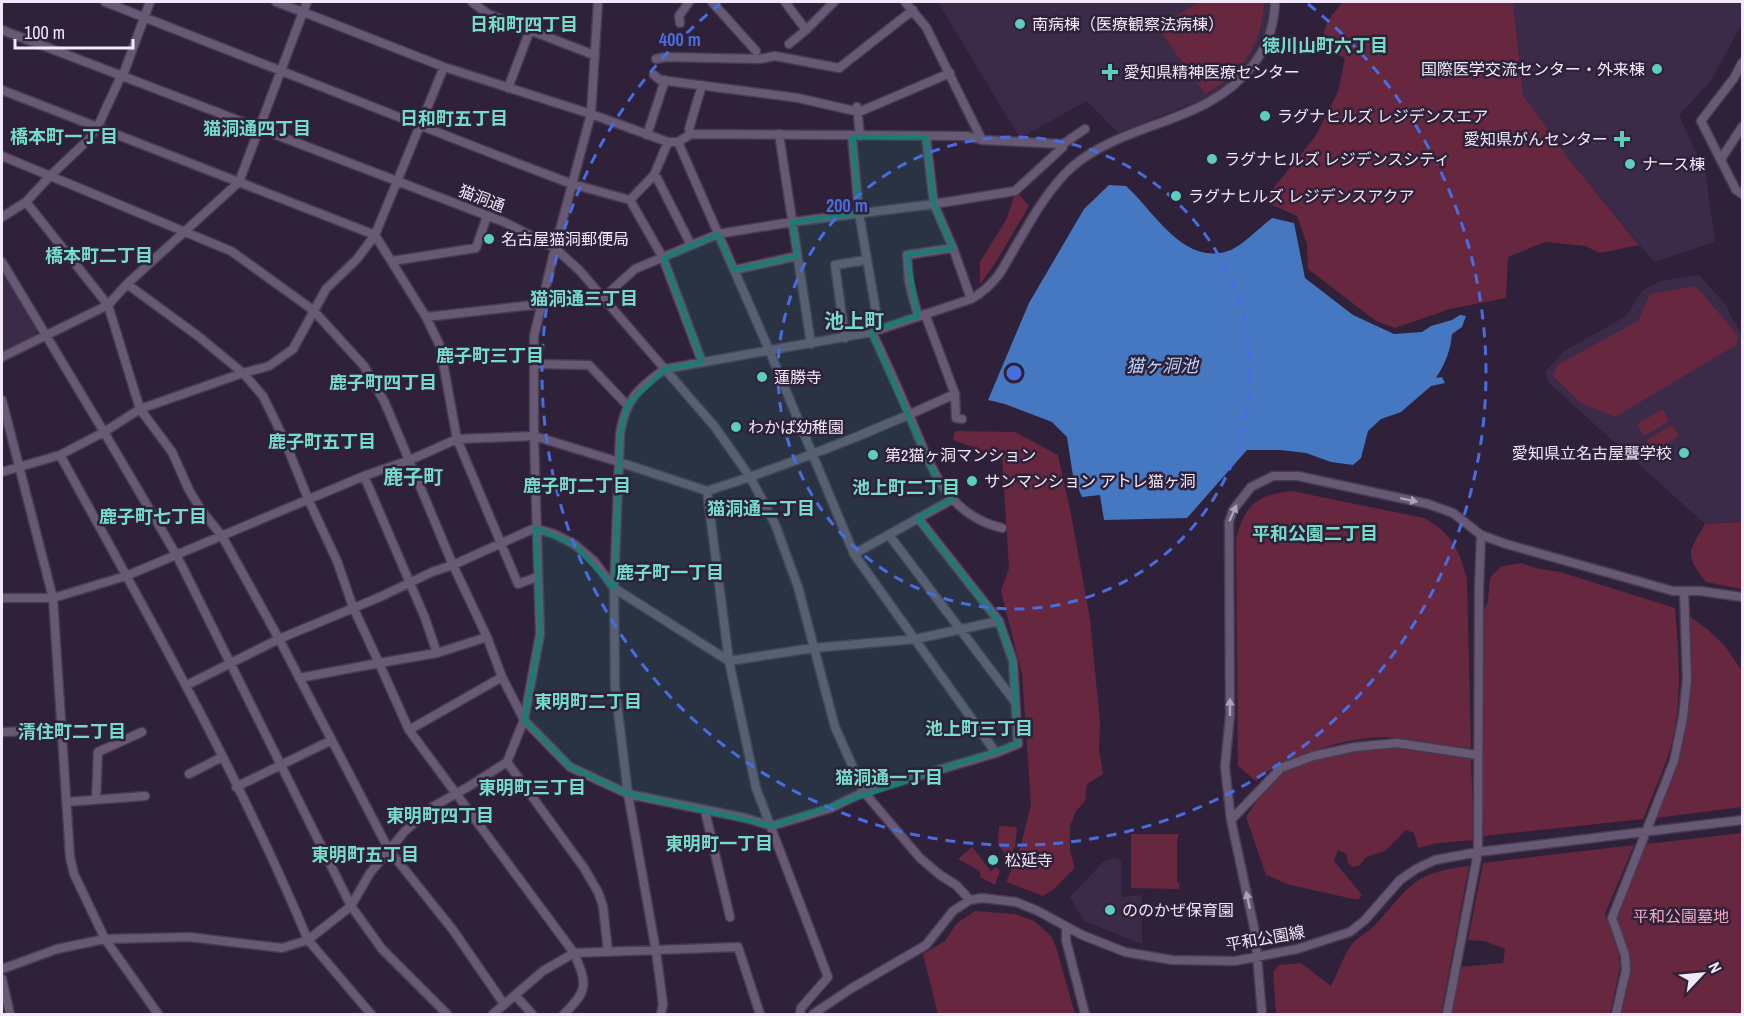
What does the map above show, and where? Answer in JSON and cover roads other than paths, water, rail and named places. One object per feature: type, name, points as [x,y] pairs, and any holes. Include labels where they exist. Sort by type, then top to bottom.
[{"type":"street","points":[[105,2],[572,184],[630,200],[663,258],[702,362]]},
{"type":"street","points":[[2,217],[26,202],[88,140],[97,128],[122,75],[150,2]]},
{"type":"street","points":[[276,2],[444,67],[591,114],[668,142],[678,142],[691,134],[779,134],[968,136],[982,140],[1063,144]]},
{"type":"street","points":[[294,2],[303,12]]},
{"type":"street","points":[[2,357],[108,305],[127,284],[239,183],[307,2]]},
{"type":"street","points":[[472,2],[488,14],[594,55]]},
{"type":"street","points":[[2,969],[57,949],[105,939],[189,937],[282,948],[308,940],[351,906],[370,873],[405,831],[434,806],[507,762],[524,720],[540,634],[535,528],[534,336],[591,114],[598,2]]},
{"type":"street","points":[[680,23],[679,16],[689,2]]},
{"type":"street","points":[[712,2],[756,51]]},
{"type":"street","points":[[785,2],[806,30]]},
{"type":"street","points":[[789,44],[834,2]]},
{"type":"street","points":[[905,2],[926,27],[982,140]]},
{"type":"street","points":[[664,1013],[656,951],[628,794],[615,687],[614,588],[619,462],[622,417],[627,405],[647,382],[665,369],[845,338],[875,331],[971,299],[991,285],[1053,188],[1071,168],[1096,150],[1208,104],[1235,86],[1269,40],[1275,21],[1275,2]]},
{"type":"street","points":[[656,58],[775,56],[839,68],[913,10]]},
{"type":"street","name":"猫洞通","points":[[2,30],[504,222],[555,248],[580,271],[715,427],[750,477],[775,524],[798,588],[835,727],[864,792],[920,858],[956,885],[970,900]]},
{"type":"street","points":[[508,88],[530,30]]},
{"type":"street","points":[[1743,63],[1701,121],[1736,190],[1743,194]]},
{"type":"street","points":[[2,472],[60,456],[140,410],[269,366],[293,349],[326,289],[357,259],[375,235],[444,67]]},
{"type":"street","points":[[654,75],[665,80],[798,98],[858,109],[950,73]]},
{"type":"street","points":[[1734,78],[1743,83]]},
{"type":"street","points":[[647,135],[665,80]]},
{"type":"street","points":[[691,134],[689,129],[702,85]]},
{"type":"street","points":[[2,90],[375,235],[426,317],[440,346],[457,439],[518,584],[537,577]]},
{"type":"street","points":[[858,109],[856,136],[859,213],[875,331],[936,478],[953,499],[976,520],[1002,528]]},
{"type":"street","points":[[1721,159],[1743,127]]},
{"type":"street","points":[[603,298],[635,269],[718,234],[934,204],[1015,190],[1063,147],[1063,144],[1085,129]]},
{"type":"street","points":[[779,134],[811,344]]},
{"type":"street","points":[[926,137],[934,204],[971,299]]},
{"type":"street","points":[[630,200],[654,175],[668,142]]},
{"type":"street","points":[[678,142],[770,352],[854,554],[996,753]]},
{"type":"street","points":[[2,156],[231,250],[313,310],[364,366],[385,403],[453,565],[487,637],[502,677],[524,720],[570,767],[628,794],[772,826],[831,807],[864,792],[996,753],[1018,744],[1013,661],[999,621],[918,518]]},
{"type":"street","points":[[654,175],[691,245]]},
{"type":"street","points":[[26,202],[108,305],[140,410],[172,452],[195,500],[222,536],[279,639],[389,850],[453,930],[504,1004]]},
{"type":"street","points":[[392,261],[476,248],[487,216]]},
{"type":"street","points":[[953,248],[907,255],[909,282],[955,394],[956,418],[962,419]]},
{"type":"street","points":[[734,270],[797,256]]},
{"type":"street","points":[[845,338],[835,265],[866,260]]},
{"type":"street","points":[[2,262],[177,556],[351,906],[382,949],[447,1014]]},
{"type":"street","points":[[127,284],[198,336],[243,373],[262,396],[284,439],[309,501],[338,561],[353,608],[409,730],[573,953],[582,974],[583,986],[581,996],[564,1014]]},
{"type":"street","points":[[426,317],[542,304]]},
{"type":"street","points":[[534,364],[589,365],[627,405]]},
{"type":"street","points":[[2,598],[53,598],[126,576],[457,439],[534,436],[707,491],[812,454],[955,394]]},
{"type":"street","points":[[2,400],[53,598],[67,840],[74,874],[105,939],[158,1014]]},
{"type":"street","points":[[60,456],[187,685],[289,894],[308,940],[371,1014]]},
{"type":"street","points":[[364,476],[425,618],[437,653]]},
{"type":"street","points":[[1262,1014],[1255,932],[1231,820],[1225,767],[1230,715],[1229,522],[1233,510],[1251,487],[1273,476],[1298,476],[1428,504],[1453,513],[1481,535],[1644,584],[1673,591],[1743,597]]},
{"type":"street","points":[[707,491],[729,661],[756,788],[828,977],[801,1008],[800,1014]]},
{"type":"street","points":[[854,554],[953,499]]},
{"type":"street","points":[[187,685],[279,639],[535,528],[574,544],[594,561],[614,588],[729,661],[813,648],[916,639],[999,621]]},
{"type":"street","points":[[889,535],[1015,704]]},
{"type":"street","points":[[1447,1014],[1478,852],[1481,535]]},
{"type":"street","points":[[1616,1014],[1626,970],[1625,955],[1612,918],[1674,761],[1683,717],[1687,679],[1684,591]]},
{"type":"street","points":[[299,678],[437,653],[487,637]]},
{"type":"street","points":[[409,730],[502,677]]},
{"type":"street","points":[[2,732],[62,730]]},
{"type":"street","points":[[96,800],[98,752],[104,747],[142,732]]},
{"type":"street","points":[[236,787],[332,740]]},
{"type":"street","points":[[1231,820],[1281,768],[1313,756],[1354,747],[1397,743],[1478,755]]},
{"type":"street","points":[[189,774],[222,757]]},
{"type":"street","points":[[507,762],[584,868],[598,892],[603,906],[608,952]]},
{"type":"street","points":[[66,802],[145,796]]},
{"type":"street","points":[[705,811],[730,917]]},
{"type":"street","name":"平和公園線","points":[[970,900],[994,899],[1016,902],[1038,911],[1066,928],[1125,952],[1147,957],[1212,962],[1258,957],[1331,940],[1350,932],[1365,920],[1400,880],[1435,860],[1478,852],[1743,820]]},
{"type":"street","points":[[813,1014],[852,988],[926,945],[953,911],[970,900]]},
{"type":"street","points":[[1066,928],[1066,940],[1085,1014]]},
{"type":"street","points":[[493,1014],[543,971],[573,953],[738,947],[760,1014]]},
{"type":"street","points":[[2,979],[10,1014]]},
{"type":"street","points":[[515,995],[532,1014]]},
{"type":"water","name":"猫ヶ洞池","points":[[1109,185],[1126,186],[1172,234],[1185,245],[1199,251],[1214,253],[1231,250],[1272,218],[1294,223],[1305,278],[1353,315],[1394,334],[1422,332],[1431,326],[1452,320],[1460,315],[1466,316],[1462,327],[1452,334],[1447,357],[1436,378],[1442,377],[1445,383],[1431,386],[1401,412],[1381,419],[1368,431],[1361,458],[1353,465],[1331,462],[1306,453],[1247,450],[1187,518],[1104,520],[1100,495],[1082,497],[1073,476],[1067,437],[1052,422],[988,400],[1029,303],[1084,209]]},
{"type":"place","name":"南病棟（医療観察法病棟）","points":[[1020,24]]},
{"type":"place","name":"国際医学交流センター・外来棟","points":[[1657,69]]},
{"type":"place","name":"愛知県精神医療センター","points":[[1110,72]]},
{"type":"place","name":"ラグナヒルズ レジデンスエア","points":[[1265,116]]},
{"type":"place","name":"愛知県がんセンター","points":[[1622,139]]},
{"type":"place","name":"ラグナヒルズ レジデンスシティ","points":[[1212,159]]},
{"type":"place","name":"ナース棟","points":[[1630,164]]},
{"type":"place","name":"ラグナヒルズ レジデンスアクア","points":[[1176,196]]},
{"type":"place","name":"名古屋猫洞郵便局","points":[[489,239]]},
{"type":"place","name":"蓮勝寺","points":[[762,377]]},
{"type":"place","name":"わかば幼稚園","points":[[736,427]]},
{"type":"place","name":"愛知県立名古屋聾学校","points":[[1684,453]]},
{"type":"place","name":"第2猫ヶ洞マンション","points":[[873,455]]},
{"type":"place","name":"サンマンション アトレ猫ヶ洞","points":[[972,481]]},
{"type":"place","name":"松延寺","points":[[993,860]]},
{"type":"place","name":"ののかぜ保育園","points":[[1110,910]]},
{"type":"district","name":"日和町四丁目","points":[[524,25]]},
{"type":"district","name":"徳川山町六丁目","points":[[1325,46]]},
{"type":"district","name":"日和町五丁目","points":[[454,119]]},
{"type":"district","name":"猫洞通四丁目","points":[[257,129]]},
{"type":"district","name":"橋本町一丁目","points":[[64,137]]},
{"type":"district","name":"橋本町二丁目","points":[[99,256]]},
{"type":"district","name":"猫洞通三丁目","points":[[584,299]]},
{"type":"district","name":"池上町","points":[[854,321]]},
{"type":"district","name":"鹿子町三丁目","points":[[490,356]]},
{"type":"district","name":"鹿子町四丁目","points":[[383,383]]},
{"type":"district","name":"鹿子町五丁目","points":[[322,442]]},
{"type":"district","name":"鹿子町","points":[[413,477]]},
{"type":"district","name":"鹿子町二丁目","points":[[577,486]]},
{"type":"district","name":"池上町二丁目","points":[[906,488]]},
{"type":"district","name":"猫洞通二丁目","points":[[761,509]]},
{"type":"district","name":"鹿子町七丁目","points":[[153,517]]},
{"type":"district","name":"平和公園二丁目","points":[[1315,534]]},
{"type":"district","name":"鹿子町一丁目","points":[[670,573]]},
{"type":"district","name":"東明町二丁目","points":[[588,702]]},
{"type":"district","name":"池上町三丁目","points":[[979,729]]},
{"type":"district","name":"清住町二丁目","points":[[72,732]]},
{"type":"district","name":"猫洞通一丁目","points":[[889,778]]},
{"type":"district","name":"東明町三丁目","points":[[532,788]]},
{"type":"district","name":"東明町四丁目","points":[[440,816]]},
{"type":"district","name":"東明町一丁目","points":[[719,844]]},
{"type":"district","name":"東明町五丁目","points":[[365,855]]},
{"type":"park label","name":"平和公園墓地","points":[[1681,916]]}]
